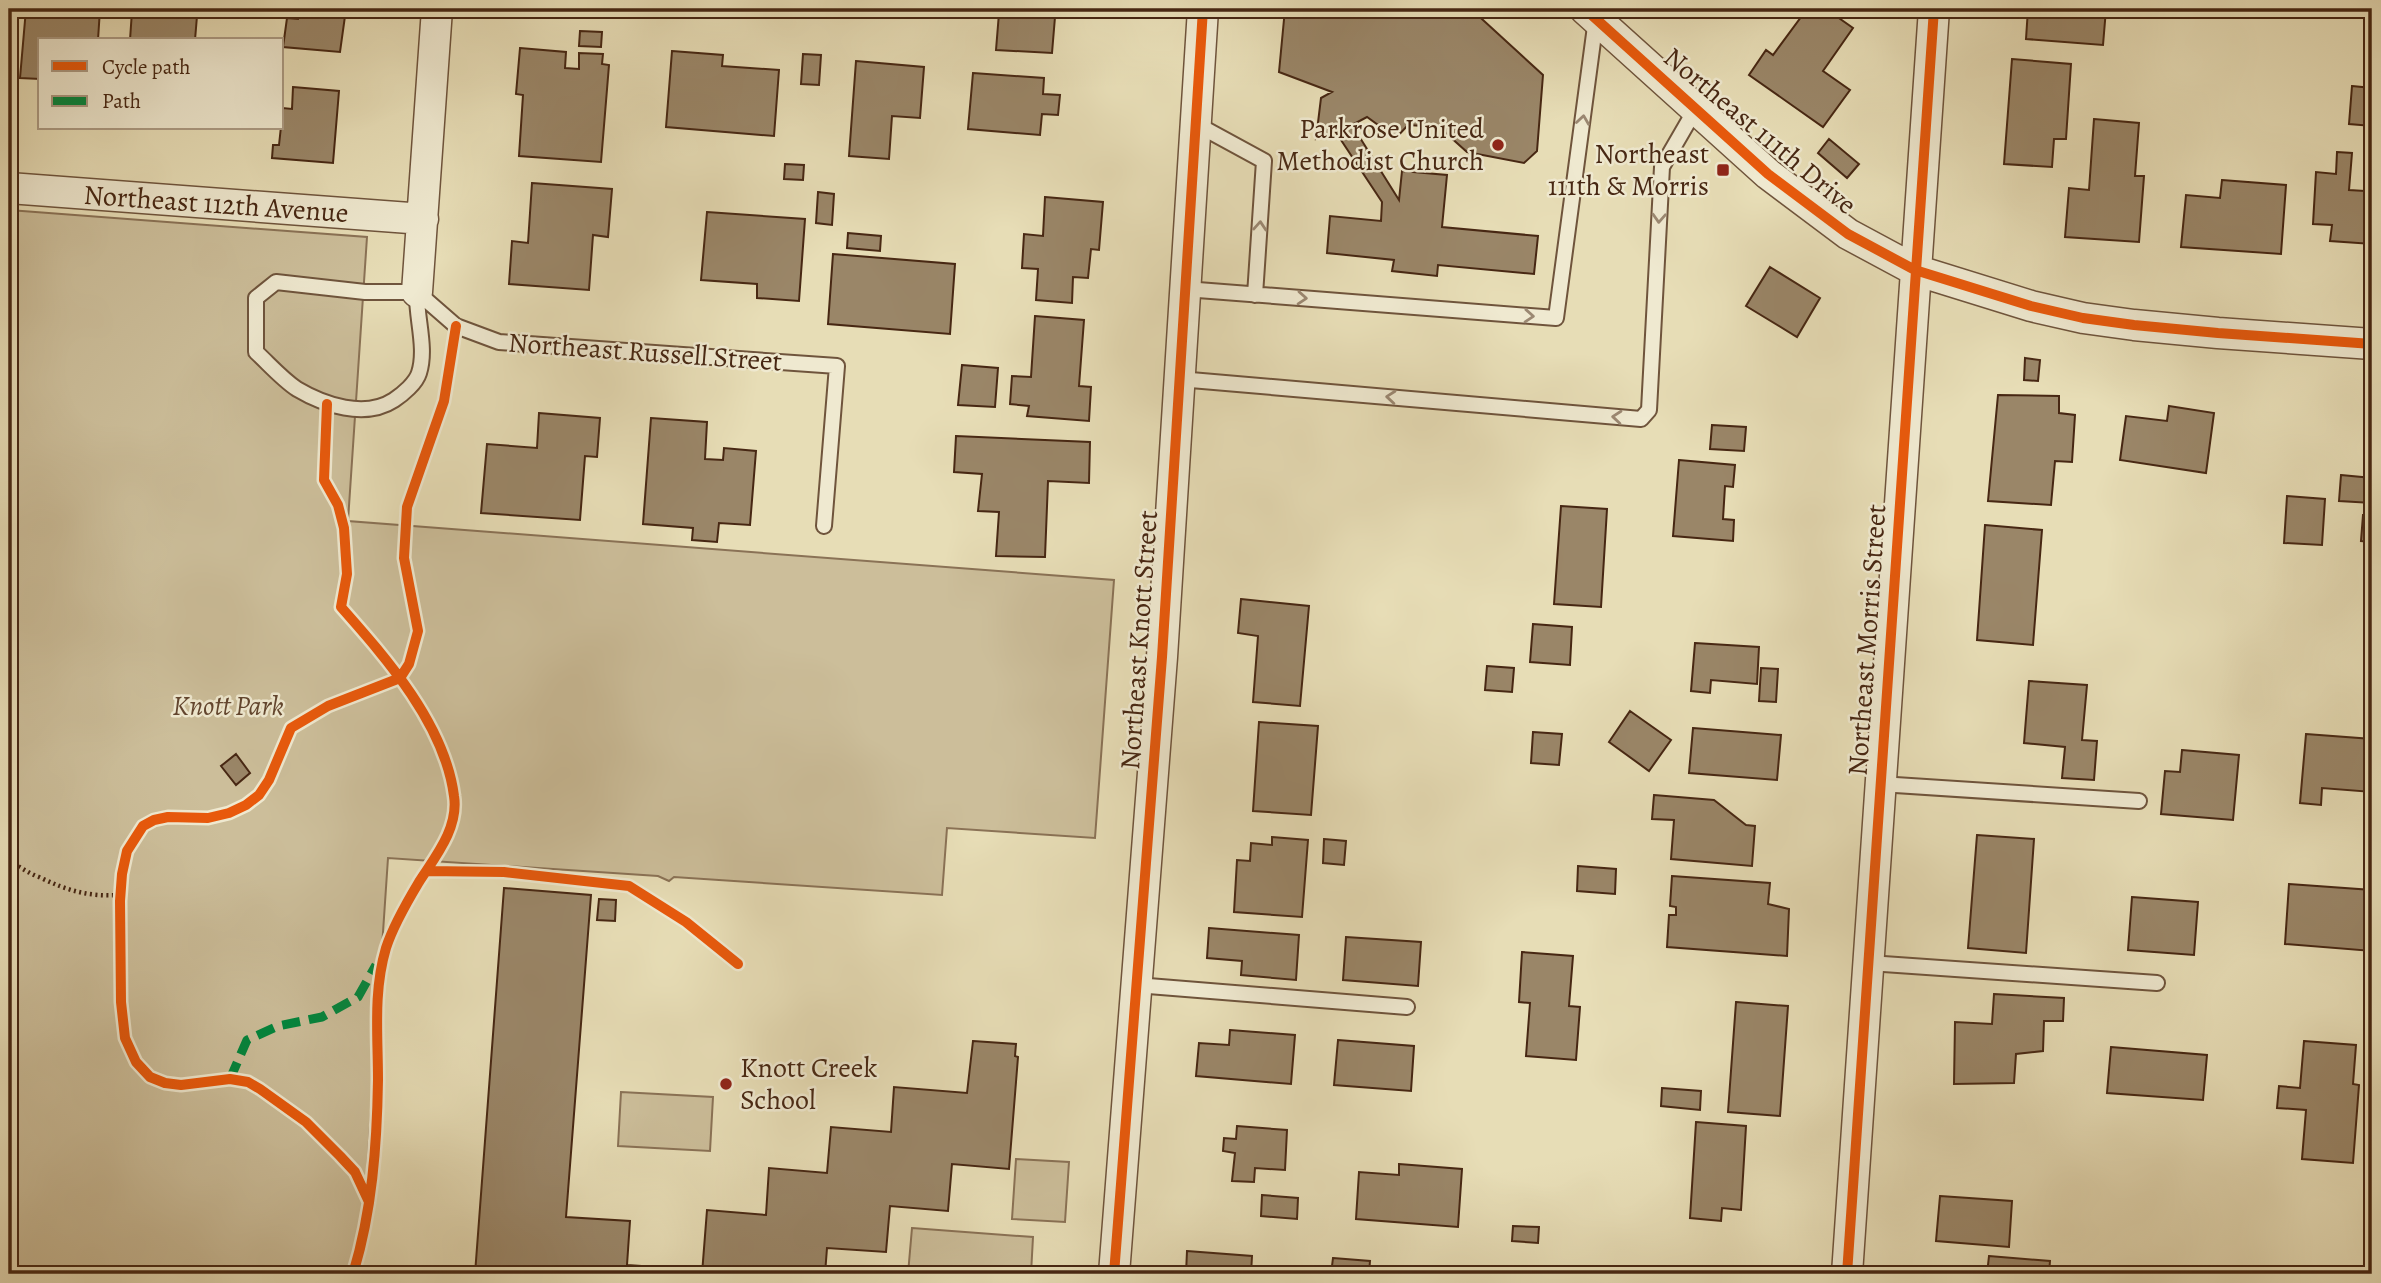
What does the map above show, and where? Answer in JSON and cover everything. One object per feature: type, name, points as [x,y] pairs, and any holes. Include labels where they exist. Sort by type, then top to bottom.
[{"type":"street","points":[[418,292],[437,9]]},
{"type":"street","name":"Northeast Knott Street","points":[[1114,1274],[1162,657],[1203,9]]},
{"type":"street","name":"Northeast Morris Street","points":[[1847,1274],[1934,9]]},
{"type":"street","name":"Northeast 111th Drive","points":[[1591,14],[1695,110],[1812,209],[1848,234],[1915,270],[2031,306],[2083,318],[2182,330],[2372,344]]},
{"type":"street","name":"Northeast 112th Avenue","points":[[9,188],[423,219]]},
{"type":"lane","points":[[1185,289],[1556,318],[1591,14]]},
{"type":"lane","points":[[1180,379],[1641,419],[1649,410],[1662,167],[1695,110]]},
{"type":"lane","points":[[1195,124],[1264,161],[1255,295]]},
{"type":"lane","points":[[276,282],[365,292],[418,292],[416,310],[422,353],[419,375],[403,394],[385,406],[362,409],[327,404],[295,388],[256,352],[256,298],[276,282]]},
{"type":"lane","name":"Northeast Russell Street","points":[[418,292],[456,326],[499,342],[837,366],[824,526]]},
{"type":"lane","points":[[1881,784],[2140,801]]},
{"type":"lane","points":[[1869,963],[2157,983]]},
{"type":"lane","points":[[1136,985],[1407,1007]]},
{"type":"path","points":[[9,861],[38,877],[74,891],[92,896],[121,895]]},
{"type":"green space","name":"Knott Park","points":[[9,210],[367,237],[348,521],[1114,580],[1095,838],[947,828],[942,895],[674,877],[669,881],[658,876],[388,858],[360,1274],[9,1274]]},
{"type":"green space","points":[[621,1092],[713,1097],[710,1151],[618,1146]]},
{"type":"green space","points":[[1016,1159],[1069,1162],[1065,1222],[1012,1219]]},
{"type":"green space","points":[[912,1228],[1033,1237],[1031,1274],[908,1274]]},
{"type":"building","points":[[26,9],[100,9],[98,38],[38,38],[38,79],[20,78]]},
{"type":"building","points":[[147,9],[177,9],[177,14],[197,16],[195,38],[130,38],[132,11],[147,12]]},
{"type":"building","points":[[299,9],[346,9],[340,52],[284,47],[287,18],[298,19]]},
{"type":"building","points":[[527,9],[605,9],[605,16]]},
{"type":"building","name":"Parkrose United Methodist Church","points":[[1285,9],[1471,9],[1543,75],[1537,151],[1524,163],[1467,152],[1439,127],[1408,125],[1396,138],[1367,117],[1352,125],[1399,200],[1402,171],[1447,175],[1442,227],[1538,236],[1534,274],[1438,265],[1437,276],[1392,271],[1394,260],[1327,253],[1330,216],[1381,221],[1382,202],[1335,131],[1316,139],[1321,98],[1332,92],[1279,72]]},
{"type":"building","points":[[1807,9],[1826,9],[1853,28],[1823,71],[1850,90],[1823,127],[1749,75],[1766,50],[1773,55]]},
{"type":"building","points":[[2028,9],[2106,9],[2103,45],[2026,39]]},
{"type":"building","points":[[999,13],[1055,17],[1052,53],[996,50]]},
{"type":"building","points":[[580,31],[602,32],[601,47],[579,46]]},
{"type":"building","points":[[520,48],[566,52],[565,68],[579,69],[579,53],[603,54],[602,64],[609,65],[601,162],[519,156],[523,95],[516,94]]},
{"type":"building","points":[[672,51],[723,55],[722,66],[779,70],[774,136],[666,127]]},
{"type":"building","points":[[803,54],[821,55],[819,85],[801,84]]},
{"type":"building","points":[[2012,59],[2071,64],[2066,139],[2054,139],[2052,167],[2004,164]]},
{"type":"building","points":[[856,61],[924,67],[920,118],[892,116],[889,159],[849,156]]},
{"type":"building","points":[[973,73],[1044,78],[1043,94],[1060,95],[1058,115],[1042,114],[1040,135],[968,129]]},
{"type":"building","points":[[2352,86],[2372,88],[2372,126],[2349,124]]},
{"type":"building","points":[[293,87],[339,91],[333,163],[272,158],[273,145],[279,145],[281,130],[284,130],[284,108],[292,109]]},
{"type":"building","points":[[2094,119],[2139,123],[2135,176],[2144,176],[2139,242],[2065,237],[2069,188],[2089,190]]},
{"type":"building","points":[[1829,139],[1859,164],[1847,178],[1818,153]]},
{"type":"building","points":[[2337,152],[2352,153],[2349,190],[2365,191],[2367,165],[2372,166],[2372,244],[2330,241],[2332,225],[2313,224],[2316,172],[2336,174]]},
{"type":"building","points":[[785,164],[804,165],[803,180],[784,179]]},
{"type":"building","points":[[2222,180],[2286,185],[2281,254],[2181,247],[2186,195],[2220,198]]},
{"type":"building","points":[[532,183],[612,189],[608,237],[593,235],[589,290],[509,284],[512,241],[528,243]]},
{"type":"building","points":[[818,192],[834,194],[832,225],[816,223]]},
{"type":"building","points":[[1045,197],[1103,202],[1099,250],[1091,249],[1088,278],[1073,277],[1072,303],[1036,300],[1038,269],[1022,268],[1024,234],[1043,236]]},
{"type":"building","points":[[707,212],[805,219],[799,301],[757,298],[757,284],[701,280]]},
{"type":"building","points":[[848,233],[881,236],[880,251],[847,248]]},
{"type":"building","points":[[833,254],[955,264],[950,334],[828,324]]},
{"type":"building","points":[[1770,267],[1820,298],[1797,337],[1746,306]]},
{"type":"building","points":[[1035,316],[1084,320],[1079,386],[1091,387],[1089,421],[1027,416],[1029,406],[1010,404],[1012,376],[1031,377]]},
{"type":"building","points":[[2025,358],[2040,360],[2038,381],[2024,380]]},
{"type":"building","points":[[962,365],[998,368],[995,407],[958,405]]},
{"type":"building","points":[[1998,395],[2059,396],[2059,413],[2075,415],[2072,462],[2055,461],[2051,505],[1988,501]]},
{"type":"building","points":[[2169,406],[2214,413],[2206,473],[2120,460],[2126,416],[2167,421]]},
{"type":"building","points":[[539,413],[600,418],[597,457],[585,456],[580,520],[481,513],[487,444],[537,448]]},
{"type":"building","points":[[651,418],[707,422],[705,459],[723,460],[724,448],[756,451],[750,525],[719,523],[717,542],[692,540],[693,528],[643,524]]},
{"type":"building","points":[[1712,425],[1746,427],[1744,451],[1710,449]]},
{"type":"building","points":[[956,436],[1090,442],[1089,483],[1048,481],[1045,557],[996,556],[999,512],[978,511],[982,474],[954,472]]},
{"type":"building","points":[[1679,460],[1735,465],[1733,487],[1725,486],[1723,519],[1734,520],[1733,541],[1673,536]]},
{"type":"building","points":[[2341,475],[2372,478],[2372,503],[2339,501]]},
{"type":"building","points":[[2287,496],[2325,499],[2322,545],[2284,543]]},
{"type":"building","points":[[1561,506],[1607,509],[1601,607],[1554,604]]},
{"type":"building","points":[[2363,515],[2372,515],[2372,542],[2361,541]]},
{"type":"building","points":[[1985,525],[2042,530],[2033,645],[1977,640]]},
{"type":"building","points":[[1241,599],[1309,606],[1300,706],[1253,702],[1258,636],[1238,633]]},
{"type":"building","points":[[1533,624],[1572,627],[1570,665],[1530,662]]},
{"type":"building","points":[[1695,643],[1759,647],[1757,684],[1711,680],[1710,693],[1691,691]]},
{"type":"building","points":[[1487,666],[1514,668],[1512,692],[1485,690]]},
{"type":"building","points":[[1761,668],[1778,669],[1776,702],[1759,701]]},
{"type":"building","points":[[2029,681],[2087,685],[2082,740],[2097,741],[2094,780],[2062,778],[2065,747],[2024,743]]},
{"type":"building","points":[[1630,711],[1671,740],[1649,771],[1609,742]]},
{"type":"building","points":[[1259,722],[1318,726],[1311,815],[1253,811]]},
{"type":"building","points":[[1693,728],[1781,735],[1777,780],[1689,773]]},
{"type":"building","points":[[1533,732],[1562,734],[1559,765],[1531,763]]},
{"type":"building","points":[[2306,734],[2372,739],[2372,792],[2322,788],[2321,805],[2300,803]]},
{"type":"building","points":[[2182,750],[2239,755],[2233,820],[2161,814],[2165,771],[2180,772]]},
{"type":"building","points":[[236,754],[250,773],[236,785],[221,766]]},
{"type":"building","points":[[1654,795],[1714,800],[1746,825],[1755,826],[1752,866],[1671,859],[1674,820],[1652,819]]},
{"type":"building","points":[[1977,835],[2034,839],[2026,953],[1968,948]]},
{"type":"building","points":[[1272,837],[1308,840],[1302,917],[1234,912],[1237,860],[1250,861],[1251,843],[1272,845]]},
{"type":"building","points":[[1324,839],[1346,841],[1344,865],[1323,863]]},
{"type":"building","points":[[1578,866],[1616,869],[1615,894],[1577,891]]},
{"type":"building","points":[[1672,876],[1770,883],[1768,904],[1789,909],[1787,956],[1667,947],[1669,915],[1676,915],[1676,907],[1670,906]]},
{"type":"building","points":[[2289,884],[2372,890],[2372,951],[2285,944]]},
{"type":"building","points":[[504,888],[591,895],[566,1217],[630,1221],[627,1265],[670,1268],[670,1274],[475,1274]]},
{"type":"building","points":[[2132,897],[2198,902],[2194,955],[2128,950]]},
{"type":"building","points":[[599,899],[616,900],[615,921],[597,920]]},
{"type":"building","points":[[1209,928],[1299,935],[1296,980],[1241,975],[1242,961],[1207,958]]},
{"type":"building","points":[[1346,937],[1421,942],[1418,986],[1343,980]]},
{"type":"building","points":[[1522,952],[1573,956],[1569,1006],[1580,1007],[1576,1060],[1526,1056],[1530,1003],[1519,1002]]},
{"type":"building","points":[[1994,994],[2064,998],[2063,1021],[2044,1021],[2043,1051],[2016,1054],[2014,1083],[1954,1084],[1955,1022],[1992,1024]]},
{"type":"building","points":[[1736,1002],[1788,1006],[1780,1116],[1728,1112]]},
{"type":"building","points":[[1230,1030],[1295,1035],[1291,1084],[1196,1076],[1199,1043],[1229,1045]]},
{"type":"building","points":[[1338,1040],[1414,1046],[1411,1091],[1334,1085]]},
{"type":"building","points":[[973,1041],[1016,1044],[1015,1056],[1018,1057],[1009,1169],[952,1164],[948,1211],[890,1206],[886,1252],[827,1248],[825,1274],[702,1274],[707,1210],[766,1215],[769,1168],[827,1173],[831,1127],[891,1132],[894,1087],[967,1093]]},
{"type":"building","points":[[2304,1041],[2356,1045],[2353,1084],[2359,1085],[2353,1163],[2302,1159],[2306,1110],[2277,1108],[2279,1086],[2300,1088]]},
{"type":"building","points":[[2111,1047],[2207,1055],[2203,1100],[2107,1093]]},
{"type":"building","points":[[1662,1088],[1701,1091],[1700,1110],[1661,1106]]},
{"type":"building","points":[[1696,1122],[1746,1126],[1741,1210],[1722,1208],[1721,1221],[1690,1218]]},
{"type":"building","points":[[1237,1126],[1287,1130],[1285,1170],[1255,1168],[1254,1182],[1232,1181],[1235,1153],[1223,1151],[1224,1138],[1236,1139]]},
{"type":"building","points":[[1399,1164],[1462,1169],[1458,1227],[1356,1219],[1359,1172],[1399,1175]]},
{"type":"building","points":[[1262,1195],[1298,1198],[1297,1219],[1261,1216]]},
{"type":"building","points":[[1940,1196],[2012,1201],[2009,1247],[1936,1241]]},
{"type":"building","points":[[1513,1226],[1539,1227],[1538,1243],[1512,1241]]},
{"type":"building","points":[[1187,1251],[1252,1256],[1251,1274],[1186,1274]]},
{"type":"building","points":[[1989,1256],[2050,1261],[2049,1274],[1987,1274]]},
{"type":"building","points":[[1333,1258],[1370,1261],[1369,1274],[1331,1274]]},
{"type":"marked path","points":[[230,1079],[247,1040],[278,1026],[322,1017],[358,997],[376,965]]},
{"type":"cycle path","points":[[1114,1274],[1162,657],[1203,9]]},
{"type":"cycle path","points":[[1585,9],[1768,174],[1848,234],[1915,270],[2031,306],[2083,318],[2218,333],[2372,344]]},
{"type":"cycle path","points":[[1847,1274],[1934,9]]},
{"type":"cycle path","points":[[369,1202],[355,1172],[340,1156],[306,1122],[260,1089],[248,1082],[230,1079],[181,1085],[165,1083],[150,1077],[136,1062],[125,1038],[121,1002],[122,874],[127,851],[143,826],[168,817],[208,818],[246,805],[259,795],[269,780],[291,728],[328,706],[400,678],[409,664],[418,631],[404,558],[407,507],[444,401],[456,326]]},
{"type":"cycle path","points":[[327,404],[324,480],[338,505],[344,528],[347,574],[341,607],[395,671],[426,719],[448,770],[455,808],[444,842],[401,914],[382,964],[377,1014],[375,1154],[365,1227],[353,1274]]},
{"type":"cycle path","points":[[427,871],[504,872],[629,886],[686,922],[738,964]]},
{"type":"place","name":"Parkrose United Methodist Church","points":[[1498,145]]},
{"type":"place","name":"Northeast 111th & Morris","points":[[1723,170]]},
{"type":"place","name":"Knott Creek School","points":[[726,1084]]}]
